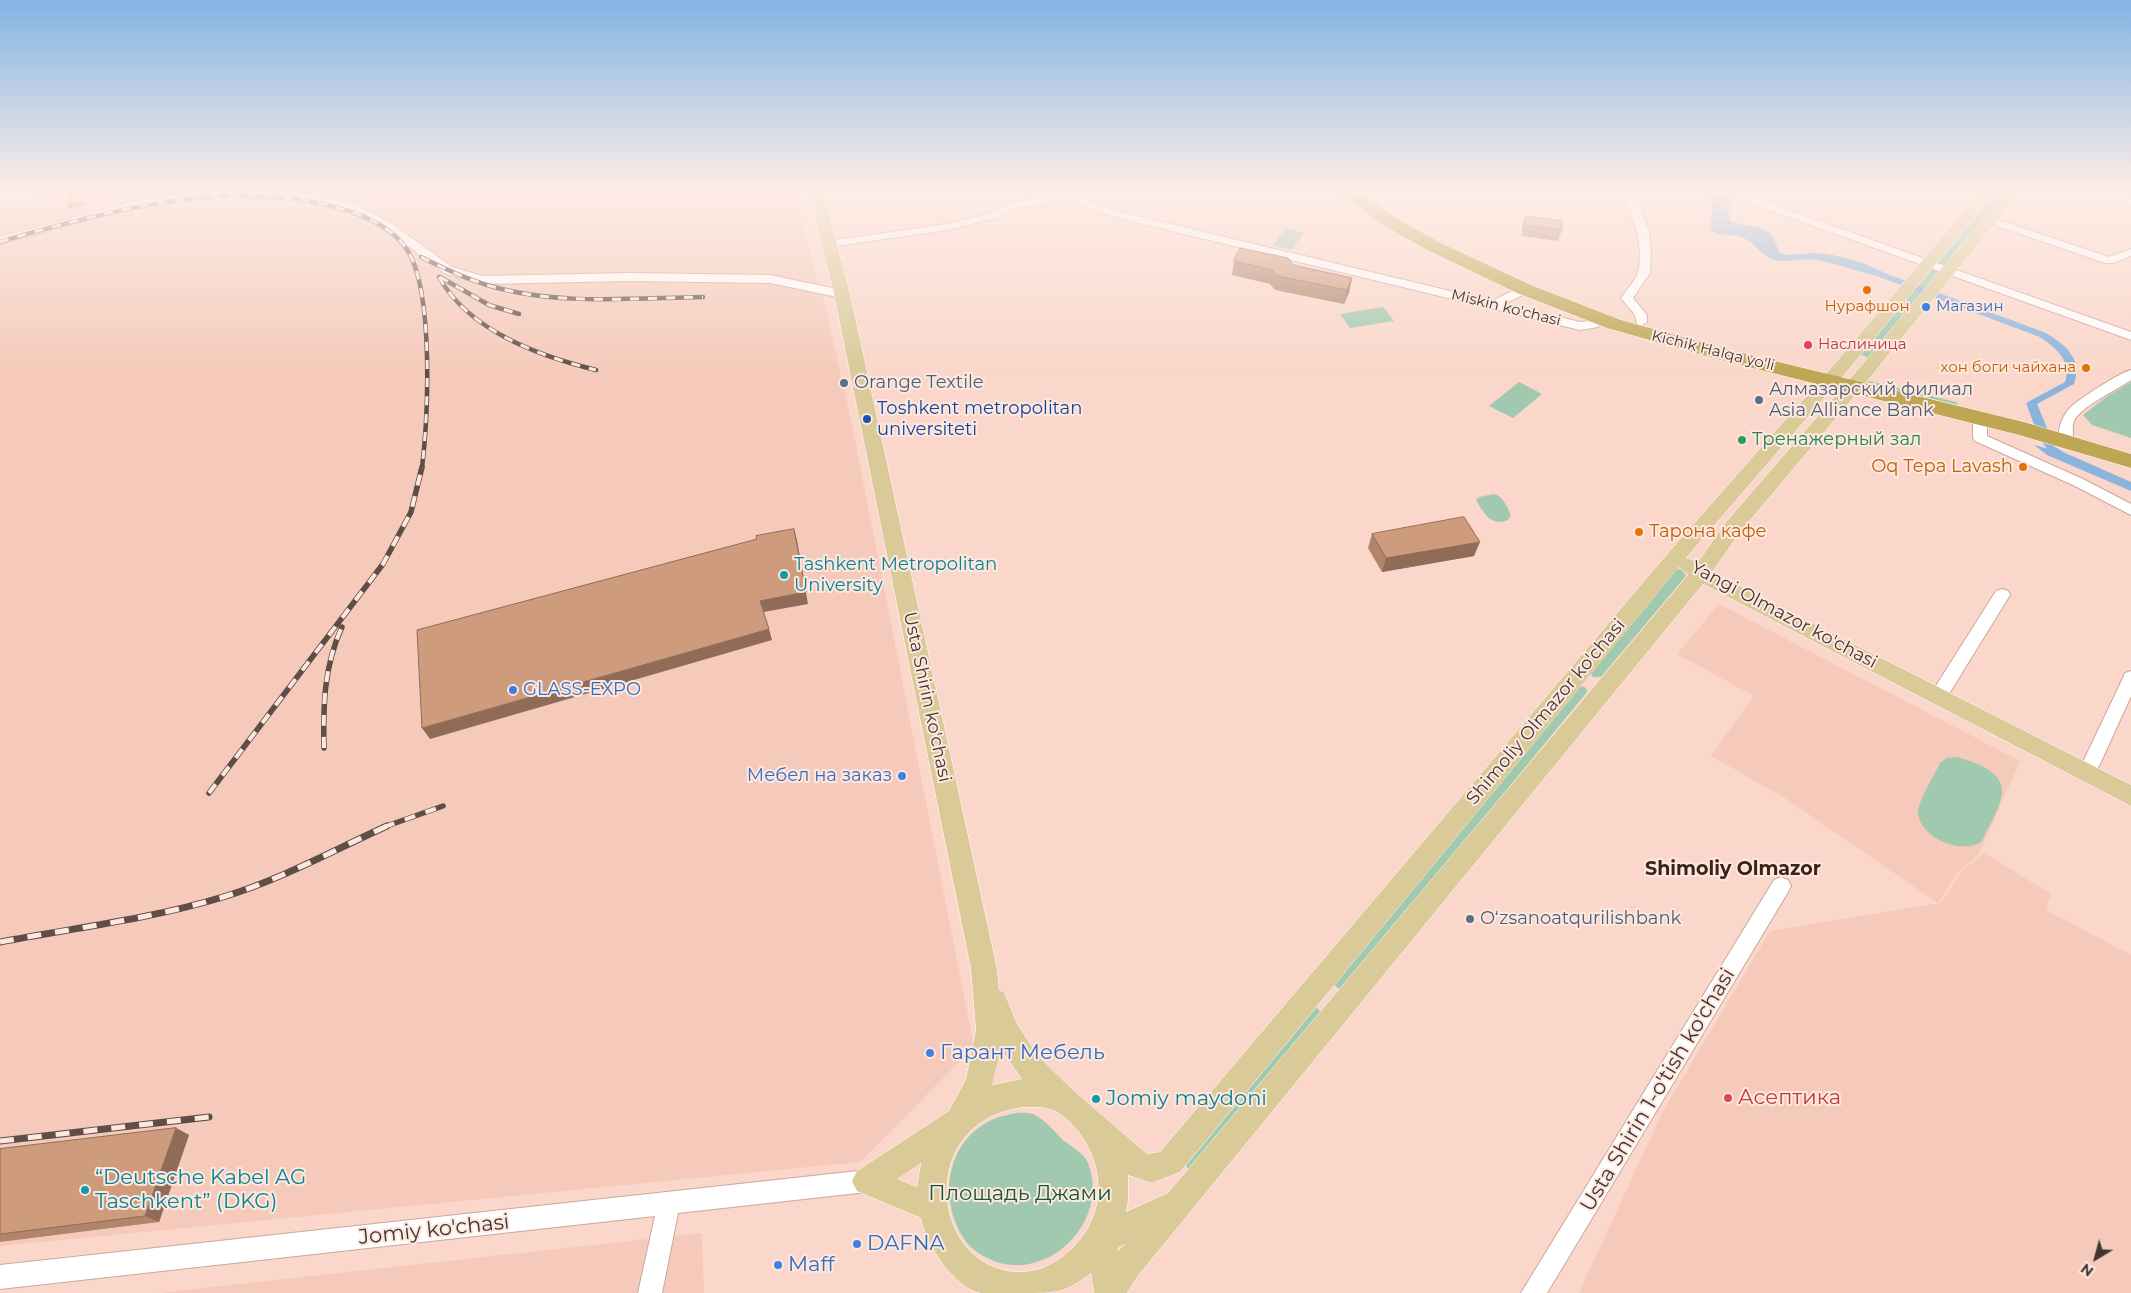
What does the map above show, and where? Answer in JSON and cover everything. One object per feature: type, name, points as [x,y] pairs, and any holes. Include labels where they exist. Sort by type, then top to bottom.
[{"type":"highway","name":"Kichik Halqa yo'li","points":[[1445,251],[1524,289],[1599,319],[1666,340],[1846,378],[1980,418],[2023,422]]},
{"type":"highway","name":"Kichik Halqa yo'li","points":[[1466,251],[1556,292],[1641,322],[1846,378],[2064,434],[2131,447]]},
{"type":"highway","name":"Kichik Halqa yo'li","points":[[2064,434],[2131,461]]},
{"type":"main road","name":"Usta Shirin ko'chasi","points":[[831,251],[842,294],[984,969],[990,1030],[985,1062],[979,1084],[959,1121]]},
{"type":"main road","name":"Shimoliy Olmazor ko'chasi","points":[[1110,1292],[1126,1266],[1703,570],[1846,378],[1908,286],[1937,251]]},
{"type":"main road","name":"Shimoliy Olmazor ko'chasi","points":[[1092,1124],[1136,1164],[1145,1168],[1162,1167],[1170,1162],[1676,557],[1846,378],[1929,294],[1964,251]]},
{"type":"main road","name":"Yangi Olmazor ko'chasi","points":[[1676,557],[1941,692],[2131,784]]},
{"type":"main road","points":[[1578,675],[1604,690]]},
{"type":"main road","name":"Yangi Olmazor ko'chasi","points":[[1941,692],[2131,796]]},
{"type":"main road","name":"Usta Shirin ko'chasi","points":[[984,969],[1012,1045],[1027,1066],[1067,1102]]},
{"type":"main road","points":[[1315,989],[1340,1009]]},
{"type":"main road","points":[[867,1181],[959,1121],[975,1108],[992,1099],[1009,1094],[1028,1093],[1067,1102],[1092,1124],[1110,1158],[1114,1178],[1114,1197],[1110,1217],[1101,1239],[1078,1267],[1061,1278],[1042,1285],[1009,1290],[977,1276],[955,1258],[940,1235],[932,1208],[931,1189],[939,1152],[959,1121]]},
{"type":"main road","points":[[867,1181],[932,1208]]},
{"type":"main road","name":"Shimoliy Olmazor ko'chasi","points":[[1101,1239],[1181,1202]]},
{"type":"main road","points":[[1101,1239],[1110,1292]]},
{"type":"street","points":[[422,251],[448,270],[481,280],[620,277],[770,279],[842,294]]},
{"type":"street","name":"Miskin ko'chasi","points":[[1270,251],[1580,326],[1594,324],[1599,319]]},
{"type":"street","points":[[1641,322],[1641,315],[1627,298],[1644,273],[1643,251]]},
{"type":"street","points":[[1898,251],[2131,336]]},
{"type":"street","points":[[2081,251],[2109,261],[2131,252]]},
{"type":"street","points":[[1494,305],[1524,289]]},
{"type":"street","points":[[2064,434],[2067,422],[2075,410],[2131,374]]},
{"type":"street","points":[[1980,418],[1980,438],[2080,483],[2131,510]]},
{"type":"street","points":[[1941,692],[2002,595]]},
{"type":"street","points":[[2091,764],[2131,678]]},
{"type":"street","name":"Usta Shirin 1-o'tish ko'chasi","points":[[1533,1293],[1781,886]]},
{"type":"street","name":"Jomiy ko'chasi","points":[[0,1278],[867,1181]]},
{"type":"street","points":[[650,1293],[669,1204]]},
{"type":"shaded area","points":[[0,251],[810,251],[827,313],[852,425],[974,1047],[860,1162],[0,1246]]},
{"type":"shaded area","points":[[1719,604],[2020,761],[1979,854],[1956,875],[1938,903],[1782,796],[1711,756],[1754,696],[1677,654]]},
{"type":"shaded area","points":[[1984,853],[2051,894],[2046,910],[2131,955],[2131,1293],[1579,1293],[1662,1113],[1770,931],[1941,903],[1962,871]]},
{"type":"shaded area","points":[[702,1233],[704,1293],[159,1293]]},
{"type":"green space","points":[[1948,251],[1958,251],[1946,266],[1938,263]]},
{"type":"green space","points":[[1933,268],[1941,271],[1869,358],[1860,354]]},
{"type":"green space","points":[[1383,307],[1394,321],[1350,328],[1340,314]]},
{"type":"green space","points":[[1869,381],[1956,402],[1959,405],[1867,384]]},
{"type":"green space","points":[[1519,382],[1542,394],[1513,418],[1489,406]]},
{"type":"green space","points":[[2131,382],[2131,438],[2092,425],[2083,415],[2106,397]]},
{"type":"green space","points":[[1494,494],[1500,497],[1506,505],[1511,515],[1508,520],[1497,522],[1489,518],[1476,500],[1479,497]]},
{"type":"green space","points":[[1682,569],[1686,576],[1601,677],[1593,677],[1590,673],[1676,570]]},
{"type":"green space","points":[[1581,686],[1586,688],[1587,692],[1342,991],[1332,983]]},
{"type":"green space","points":[[1956,757],[1986,768],[1993,773],[2001,785],[2001,799],[1996,812],[1982,841],[1974,845],[1954,845],[1934,837],[1926,830],[1918,813],[1923,796],[1940,763],[1947,758]]},
{"type":"green space","points":[[1316,1007],[1321,1012],[1191,1171],[1183,1163]]},
{"type":"green space","name":"Площадь Джами","points":[[1016,1113],[1031,1113],[1038,1117],[1063,1140],[1081,1153],[1088,1163],[1093,1183],[1091,1203],[1084,1222],[1073,1238],[1058,1252],[1040,1261],[1021,1265],[996,1262],[983,1256],[968,1244],[958,1228],[952,1211],[949,1192],[951,1174],[956,1157],[964,1142],[977,1129],[994,1119]]},
{"type":"water","points":[[1761,251],[1779,251],[1793,255],[1823,254],[1865,264],[1892,278],[1873,275],[1817,260],[1784,261],[1772,259]]},
{"type":"water","points":[[2034,445],[2070,455],[2131,482],[2131,491],[2047,455]]},
{"type":"building","points":[[1238,251],[1256,251],[1288,258],[1293,265],[1352,278],[1347,290],[1277,276],[1272,270],[1234,261]]},
{"type":"building","points":[[1464,517],[1480,542],[1386,558],[1372,534]]},
{"type":"building","name":"GLASS-EXPO","points":[[794,529],[806,592],[760,601],[769,629],[422,728],[417,630],[757,539],[756,536]]},
{"type":"building","name":"“Deutsche Kabel AG Taschkent” (DKG)","points":[[176,1128],[145,1216],[0,1234],[0,1149]]},
{"type":"waterway","points":[[1877,273],[2043,335],[2057,344],[2070,360],[2073,373],[2069,384],[2031,403],[2051,449],[2065,456]]},
{"type":"railway","points":[[408,251],[416,271],[422,296],[425,325],[427,389],[422,468]]},
{"type":"railway","points":[[421,257],[487,285],[513,292],[540,296],[594,299],[703,297]]},
{"type":"railway","points":[[439,277],[452,296],[468,312],[507,338],[529,349],[596,370]]},
{"type":"railway","points":[[440,277],[489,305],[519,314]]},
{"type":"railway","points":[[209,793],[383,564],[411,512],[422,467]]},
{"type":"railway","points":[[324,748],[324,716],[328,671],[331,656],[342,627]]},
{"type":"railway","points":[[384,827],[443,806]]},
{"type":"railway","points":[[0,942],[140,917],[223,897],[286,873],[387,826]]},
{"type":"railway","points":[[0,1141],[209,1117]]},
{"type":"place","name":"Нурафшон","points":[[1867,290]]},
{"type":"place","name":"Магазин","points":[[1926,307]]},
{"type":"place","name":"Наслиница","points":[[1808,345]]},
{"type":"place","name":"хон боги чайхана","points":[[2086,368]]},
{"type":"place","name":"Orange Textile","points":[[844,383]]},
{"type":"place","name":"Алмазарский филиал Asia Alliance Bank","points":[[1759,400]]},
{"type":"place","name":"Toshkent metropolitan universiteti","points":[[867,419]]},
{"type":"place","name":"Тренажерный зал","points":[[1742,440]]},
{"type":"place","name":"Oq Tepa Lavash","points":[[2023,467]]},
{"type":"place","name":"Тарона кафе","points":[[1639,532]]},
{"type":"place","name":"Tashkent Metropolitan University","points":[[784,575]]},
{"type":"place","name":"GLASS-EXPO","points":[[513,690]]},
{"type":"place","name":"Мебел на заказ","points":[[902,776]]},
{"type":"place","name":"Oʻzsanoatqurilishbank","points":[[1470,919]]},
{"type":"place","name":"Гарант Мебель","points":[[930,1053]]},
{"type":"place","name":"Асептика","points":[[1728,1098]]},
{"type":"place","name":"Jomiy maydoni","points":[[1096,1099]]},
{"type":"place","name":"“Deutsche Kabel AG Taschkent” (DKG)","points":[[85,1190]]},
{"type":"place","name":"DAFNA","points":[[857,1244]]},
{"type":"place","name":"Maff","points":[[778,1265]]},
{"type":"district","name":"Shimoliy Olmazor","points":[[1733,869]]}]
